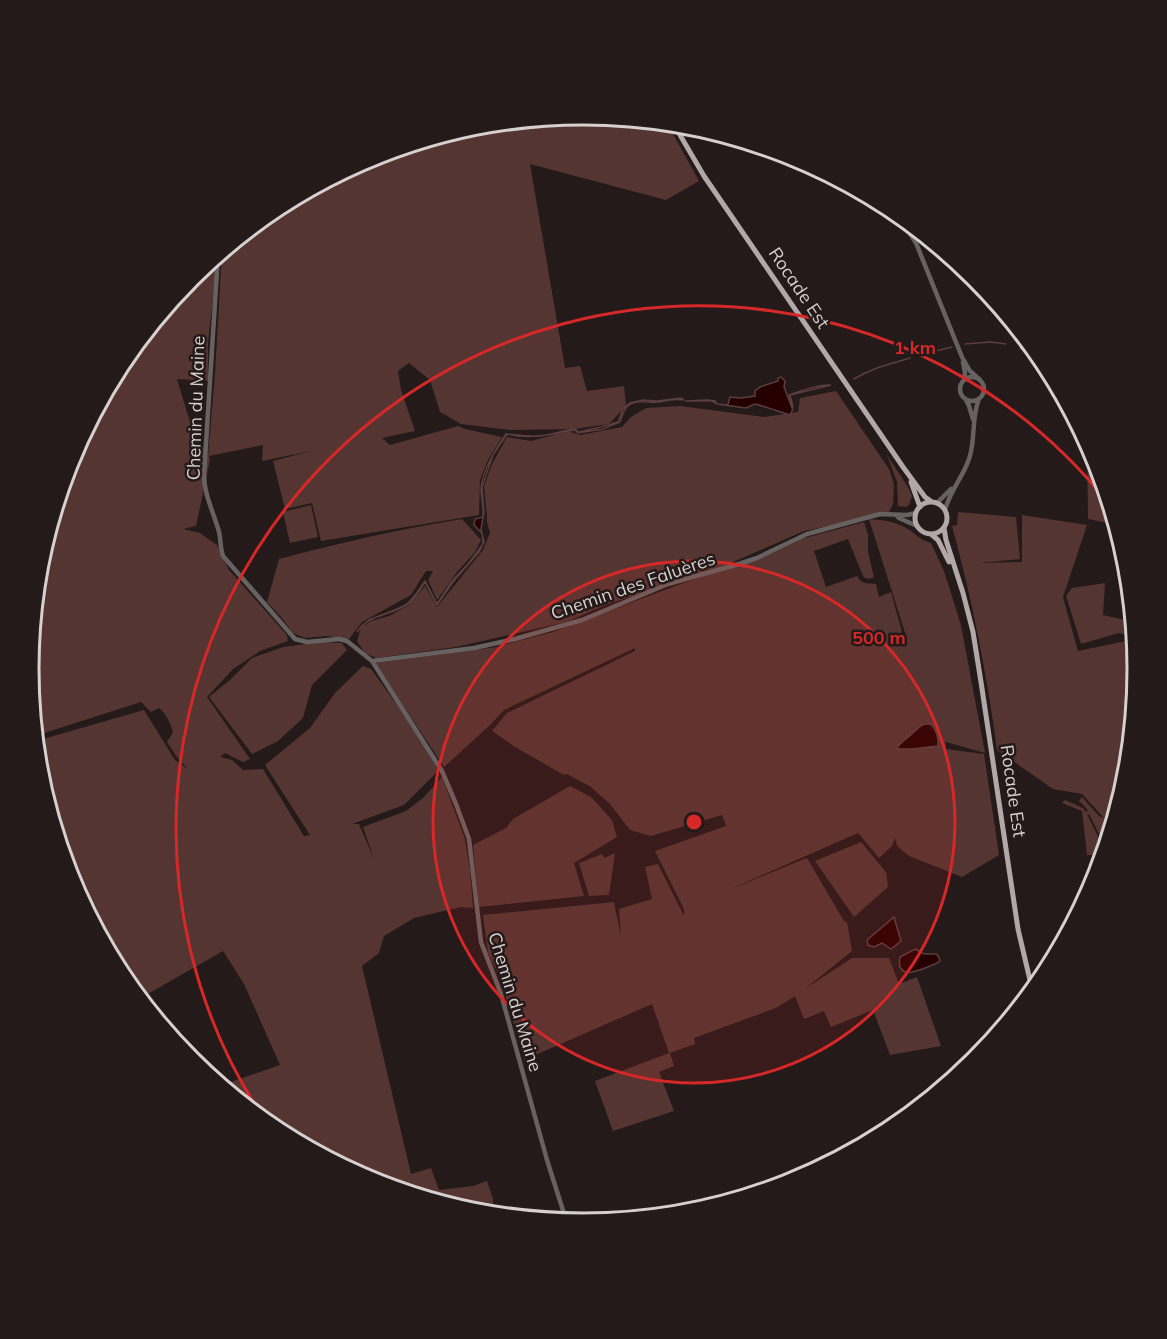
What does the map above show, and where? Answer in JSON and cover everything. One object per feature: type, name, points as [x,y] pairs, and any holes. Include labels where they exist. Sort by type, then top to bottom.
[{"type":"main road","name":"Rocade Est","points":[[679,133],[704,176],[903,467],[925,497],[935,503]]},
{"type":"main road","name":"Rocade Est","points":[[903,467],[920,507]]},
{"type":"main road","points":[[935,503],[945,510],[947,519],[944,528],[931,534],[923,532],[915,521],[916,513],[923,504],[935,503]]},
{"type":"main road","name":"Rocade Est","points":[[944,528],[973,632],[1018,929],[1030,980]]},
{"type":"main road","name":"Rocade Est","points":[[931,534],[938,540],[944,551],[963,593]]},
{"type":"street","points":[[912,236],[962,357],[985,389],[976,406],[971,453],[964,471],[955,484],[935,503]]},
{"type":"street","points":[[915,238],[916,243]]},
{"type":"street","name":"Chemin du Maine","points":[[217,266],[204,475],[223,556],[295,639],[307,642],[339,639],[347,641],[372,661],[442,771],[469,839],[481,942],[501,994],[564,1213]]},
{"type":"street","points":[[962,357],[965,369],[960,392],[969,406],[973,422]]},
{"type":"street","points":[[964,380],[971,377],[979,379]]},
{"type":"street","points":[[966,400],[979,399]]},
{"type":"street","points":[[945,510],[955,484]]},
{"type":"street","name":"Chemin des Faluères","points":[[372,661],[493,645],[565,626],[652,590],[757,558],[807,534],[880,514],[916,513]]},
{"type":"street","points":[[896,515],[917,526]]},
{"type":"shaded area","points":[[548,126],[619,126],[672,132],[699,181],[666,200],[530,164],[565,368],[580,366],[587,391],[624,386],[626,406],[609,424],[575,429],[510,430],[461,424],[440,412],[430,380],[409,363],[398,371],[401,390],[415,431],[382,438],[390,445],[458,426],[502,437],[488,460],[480,480],[479,515],[321,541],[312,503],[285,509],[273,461],[311,451],[262,461],[263,445],[209,456],[196,526],[183,529],[200,533],[217,545],[229,570],[287,635],[288,641],[260,651],[233,669],[207,697],[250,759],[243,762],[225,753],[220,757],[232,760],[243,770],[263,769],[304,836],[310,835],[265,765],[310,728],[335,693],[363,666],[371,669],[430,750],[438,771],[404,805],[352,824],[359,824],[374,859],[363,827],[406,811],[423,798],[442,777],[465,839],[473,908],[461,907],[414,918],[384,936],[379,953],[362,966],[411,1174],[431,1168],[439,1190],[473,1186],[487,1181],[493,1206],[443,1195],[375,1173],[311,1141],[281,1122],[229,1083],[280,1065],[244,984],[223,951],[147,994],[112,942],[95,910],[68,845],[49,776],[44,739],[144,710],[175,760],[188,769],[167,742],[173,732],[166,716],[159,708],[151,712],[141,702],[43,733],[40,705],[40,634],[49,563],[58,529],[80,461],[91,442],[95,429],[112,397],[152,338],[174,310],[217,267],[208,342],[208,381],[177,379],[189,419],[208,455],[221,262],[281,217],[311,198],[375,166],[408,154],[477,135]]},
{"type":"shaded area","points":[[781,377],[785,381],[784,387],[792,408],[789,395],[810,388],[831,385],[790,395],[793,408],[790,415],[755,404],[746,408],[717,404],[728,405],[730,397],[755,396],[755,391],[760,387],[778,381]]},
{"type":"shaded area","points":[[836,391],[889,469],[894,484],[893,504],[888,514],[804,531],[713,571],[608,604],[566,622],[456,647],[376,658],[365,653],[357,641],[361,628],[371,621],[389,616],[409,605],[425,586],[437,607],[483,550],[490,533],[484,486],[492,464],[507,437],[531,441],[565,432],[565,430],[580,435],[622,427],[631,417],[646,408],[680,406],[764,417],[798,412],[800,398]]},
{"type":"shaded area","points":[[683,399],[658,402],[636,402],[626,408],[620,422],[603,429],[578,433],[575,430],[551,434],[575,429],[579,432],[618,422],[623,409],[630,403],[643,400]]},
{"type":"shaded area","points":[[887,455],[912,496],[909,505],[905,507],[898,506],[897,482]]},
{"type":"shaded area","points":[[492,457],[482,487],[484,512],[482,533],[474,525],[475,519],[483,517],[481,488],[482,481]]},
{"type":"shaded area","points":[[1087,462],[1107,523],[1088,519]]},
{"type":"shaded area","points":[[311,505],[318,537],[290,543],[283,512]]},
{"type":"shaded area","points":[[958,512],[1016,517],[1020,559],[979,563],[1022,562],[1022,515],[1087,525],[1063,597],[1078,651],[1126,641],[1128,669],[1127,705],[1118,776],[1101,838],[1087,814],[1100,841],[1095,855],[1087,855],[1082,811],[1062,803],[1065,800],[1083,808],[1086,812],[1088,810],[1079,801],[1082,797],[1099,816],[1104,818],[1082,794],[1053,789],[997,750],[978,637],[952,526],[957,525]]},
{"type":"shaded area","points":[[462,519],[481,540],[475,552],[437,600],[428,580],[433,571],[426,571],[411,595],[362,622],[349,639],[326,636],[305,638],[293,633],[267,602],[279,559],[324,547]]},
{"type":"shaded area","points":[[869,519],[901,525],[931,543],[944,571],[961,625],[985,753],[945,740],[946,749],[984,754],[999,855],[962,877],[909,856],[897,846],[895,838],[892,846],[879,858],[858,833],[726,891],[807,858],[844,921],[847,922],[852,951],[805,989],[852,958],[889,958],[899,984],[917,977],[941,1046],[890,1055],[873,1010],[831,1027],[824,1011],[804,1019],[795,996],[776,1008],[694,1038],[695,1044],[670,1053],[674,1066],[659,1072],[674,1111],[613,1131],[595,1081],[669,1053],[652,1004],[524,1060],[502,982],[488,953],[483,915],[614,902],[621,936],[619,909],[652,899],[645,867],[658,864],[684,916],[684,909],[655,851],[726,826],[722,815],[651,836],[630,830],[610,804],[591,787],[567,774],[564,775],[492,731],[507,713],[635,651],[635,648],[504,710],[444,767],[375,663],[496,647],[553,632],[777,551],[801,539],[864,522],[874,577],[868,579],[863,576],[848,539],[814,551],[826,587],[857,576],[862,582],[876,584],[879,597],[891,592],[904,639],[907,639]]},
{"type":"shaded area","points":[[483,544],[479,552],[437,605],[425,582],[407,605],[375,618],[407,604],[425,581],[437,604],[452,581]]},
{"type":"shaded area","points":[[1105,583],[1103,615],[1125,620],[1127,635],[1119,633],[1081,644],[1066,596],[1072,588]]},
{"type":"shaded area","points":[[320,642],[342,643],[347,650],[312,685],[303,718],[278,741],[252,754],[209,697],[252,658],[283,647]]},
{"type":"shaded area","points":[[926,724],[934,728],[938,746],[897,749],[922,725]]},
{"type":"shaded area","points":[[570,786],[591,797],[612,820],[617,837],[574,863],[584,896],[479,907],[473,845],[506,828],[513,819]]},
{"type":"shaded area","points":[[861,842],[886,872],[888,887],[854,917],[815,861]]},
{"type":"shaded area","points":[[615,853],[609,895],[589,896],[579,863],[602,854],[604,858]]},
{"type":"shaded area","points":[[894,917],[901,941],[891,949],[882,943],[874,947],[868,945],[867,940]]},
{"type":"shaded area","points":[[915,949],[924,954],[936,954],[940,961],[912,972],[902,970],[900,957]]},
{"type":"waterway","points":[[965,344],[990,342],[1006,344]]},
{"type":"waterway","points":[[920,355],[952,347]]},
{"type":"waterway","points":[[854,379],[874,369],[910,358]]}]
